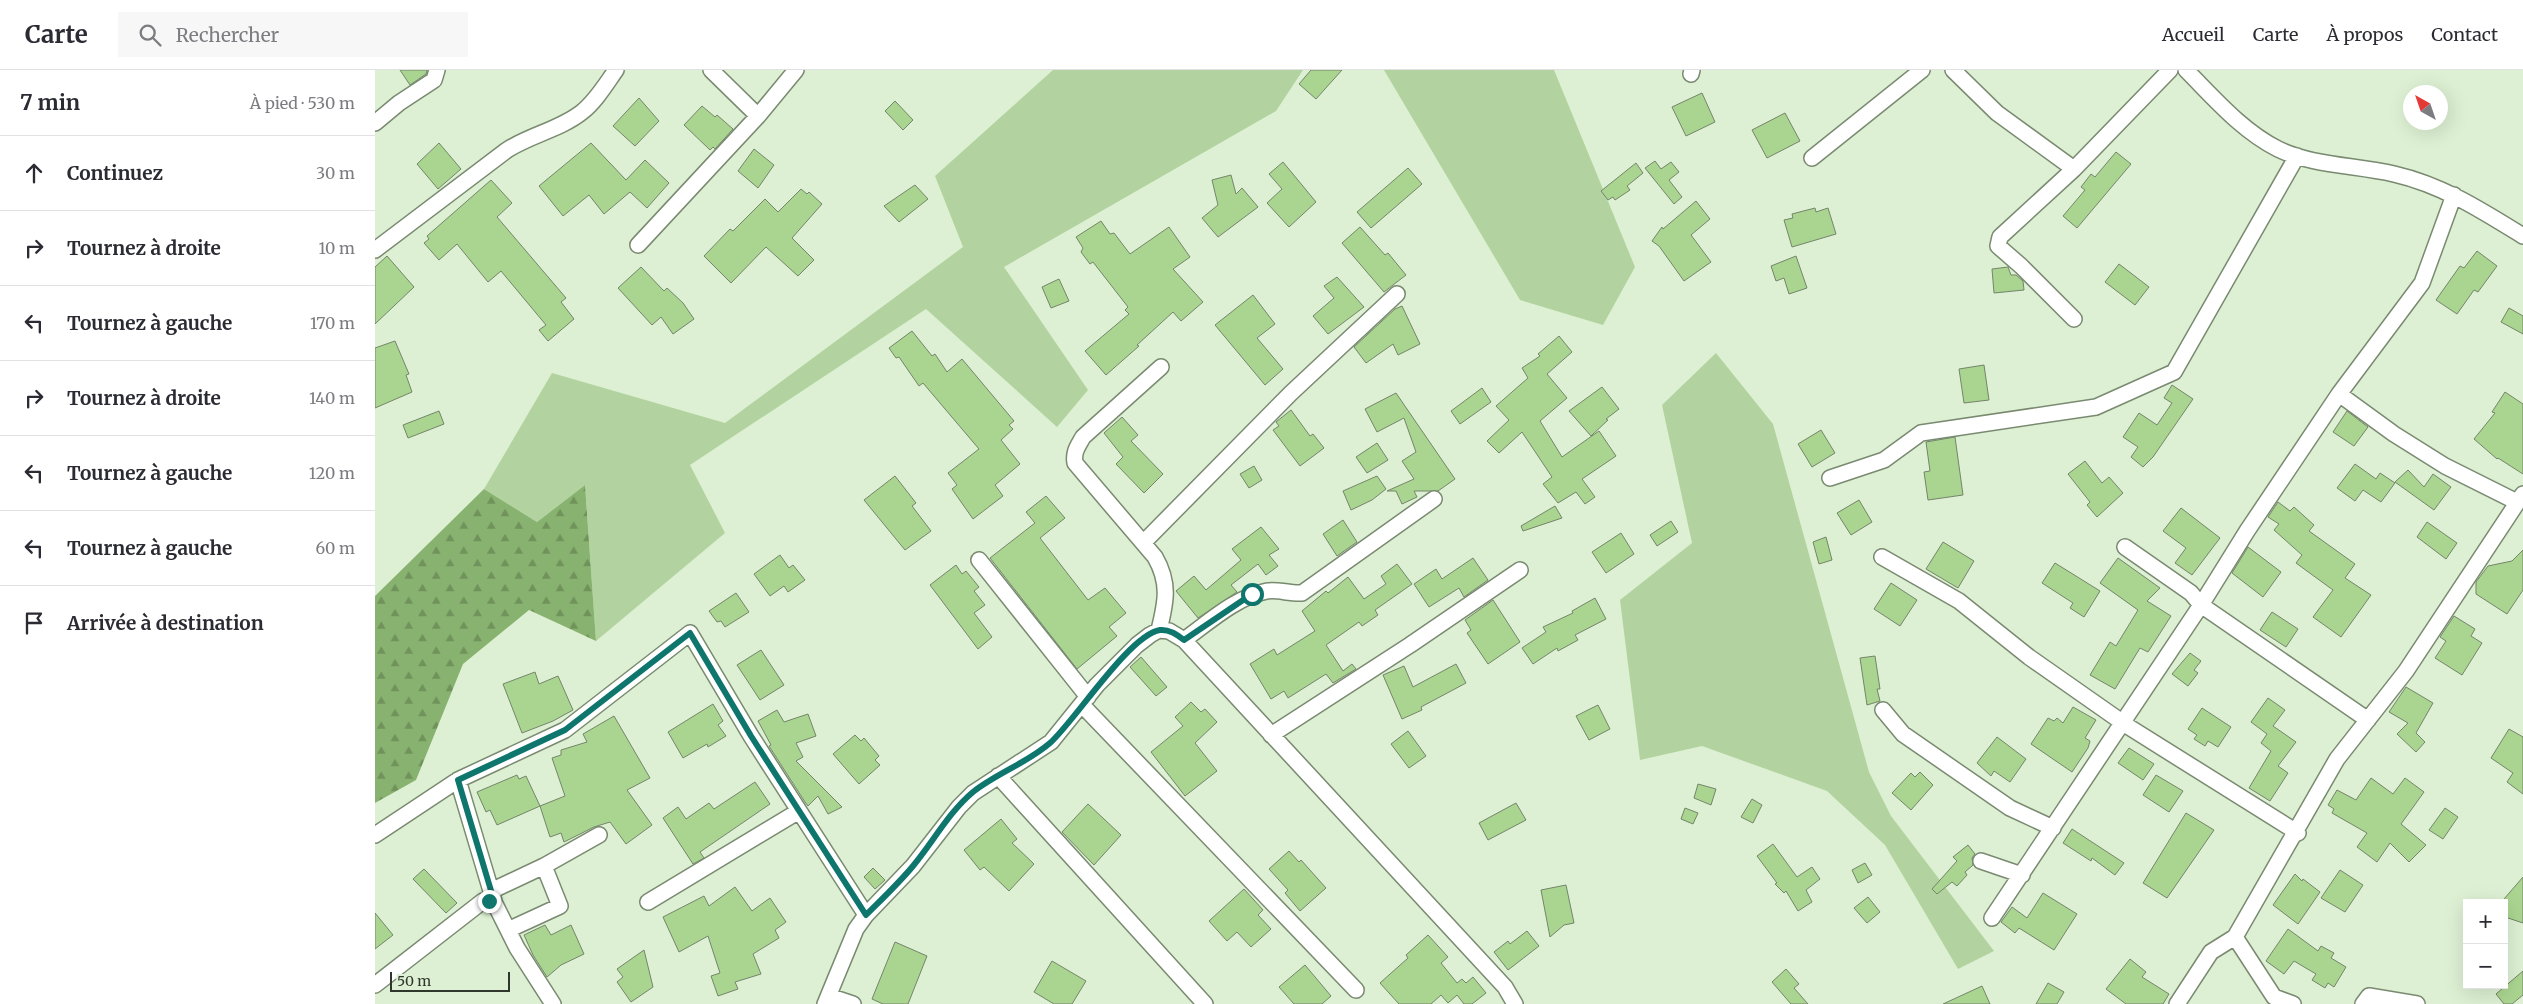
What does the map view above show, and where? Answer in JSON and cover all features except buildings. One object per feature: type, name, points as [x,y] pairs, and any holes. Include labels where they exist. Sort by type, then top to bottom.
[{"type":"street","points":[[375,123],[399,103],[434,80],[437,70]]},
{"type":"street","points":[[375,250],[507,150],[523,140],[580,114],[589,106],[616,70]]},
{"type":"street","points":[[711,70],[758,116]]},
{"type":"street","points":[[638,246],[758,116],[796,70]]},
{"type":"street","points":[[1812,158],[1922,70]]},
{"type":"street","points":[[1953,70],[1997,113],[2073,169]]},
{"type":"street","points":[[2074,319],[2021,266],[1998,246],[2001,237],[2073,169],[2170,70]]},
{"type":"street","points":[[2186,70],[2250,131],[2278,149],[2297,156],[2394,174],[2435,186],[2454,195],[2523,236]]},
{"type":"street","points":[[1830,478],[1884,460],[1921,434],[2096,407],[2174,372],[2297,156]]},
{"type":"street","points":[[1992,918],[2124,723],[2247,531],[2339,394],[2422,283],[2454,195]]},
{"type":"street","points":[[1144,542],[1291,393],[1397,294]]},
{"type":"street","points":[[1159,630],[1165,608],[1166,586],[1163,571],[1144,542],[1075,463],[1074,457],[1076,448],[1083,437],[1161,367]]},
{"type":"street","points":[[2177,1004],[2211,952],[2235,937],[2297,833],[2337,759],[2406,671],[2520,498],[2445,466],[2394,434],[2339,394]]},
{"type":"street","points":[[1184,640],[1252,594],[1270,590],[1287,594],[1302,593],[1433,499]]},
{"type":"street","points":[[2125,547],[2191,593],[2201,605],[2368,720]]},
{"type":"street","points":[[1882,557],[1959,601],[2029,657],[2124,723],[2297,833]]},
{"type":"street","points":[[979,560],[1085,701],[1356,990]]},
{"type":"street","points":[[1271,735],[1410,646],[1520,570]]},
{"type":"street","points":[[853,1004],[827,1000],[848,946],[866,915],[913,866],[959,807],[973,793],[1030,758],[1051,742],[1085,701],[1137,645],[1159,630],[1169,631],[1184,640],[1505,987],[1515,1004]]},
{"type":"street","points":[[375,835],[458,780],[565,730],[690,633],[799,811],[866,915]]},
{"type":"street","points":[[1883,710],[1903,734],[2010,808],[2053,828]]},
{"type":"street","points":[[998,776],[1205,1004]]},
{"type":"street","points":[[458,780],[493,898],[508,930],[553,1004]]},
{"type":"street","points":[[649,902],[799,811]]},
{"type":"street","points":[[375,985],[483,901],[489,901],[544,866],[599,835]]},
{"type":"street","points":[[1981,861],[2022,875]]},
{"type":"street","points":[[508,930],[561,906],[544,866]]},
{"type":"street","points":[[2235,937],[2274,997],[2293,1004]]},
{"type":"street","points":[[2363,1004],[2369,996],[2417,1004]]},
{"type":"green space","points":[[1053,70],[1303,70],[1276,111],[1004,267],[1088,390],[1057,427],[926,309],[690,465],[725,533],[596,641],[585,485],[537,522],[484,489],[552,373],[725,423],[963,247],[935,176]]},
{"type":"green space","points":[[1384,70],[1554,70],[1635,267],[1603,325],[1520,300]]},
{"type":"green space","points":[[1716,353],[1773,424],[1869,772],[1891,816],[1994,951],[1958,969],[1885,845],[1827,791],[1702,746],[1640,760],[1620,600],[1692,543],[1662,405]]},
{"type":"green space","points":[[585,485],[596,641],[529,610],[463,664],[416,780],[375,803],[375,596],[484,489],[537,522]]},
{"type":"route","points":[[489,901],[495,904],[458,780],[565,730],[690,633],[751,736],[866,915],[913,866],[959,807],[973,793],[1030,758],[1051,742],[1097,685],[1137,645],[1159,630],[1169,631],[1184,640],[1230,607],[1252,594]]}]
